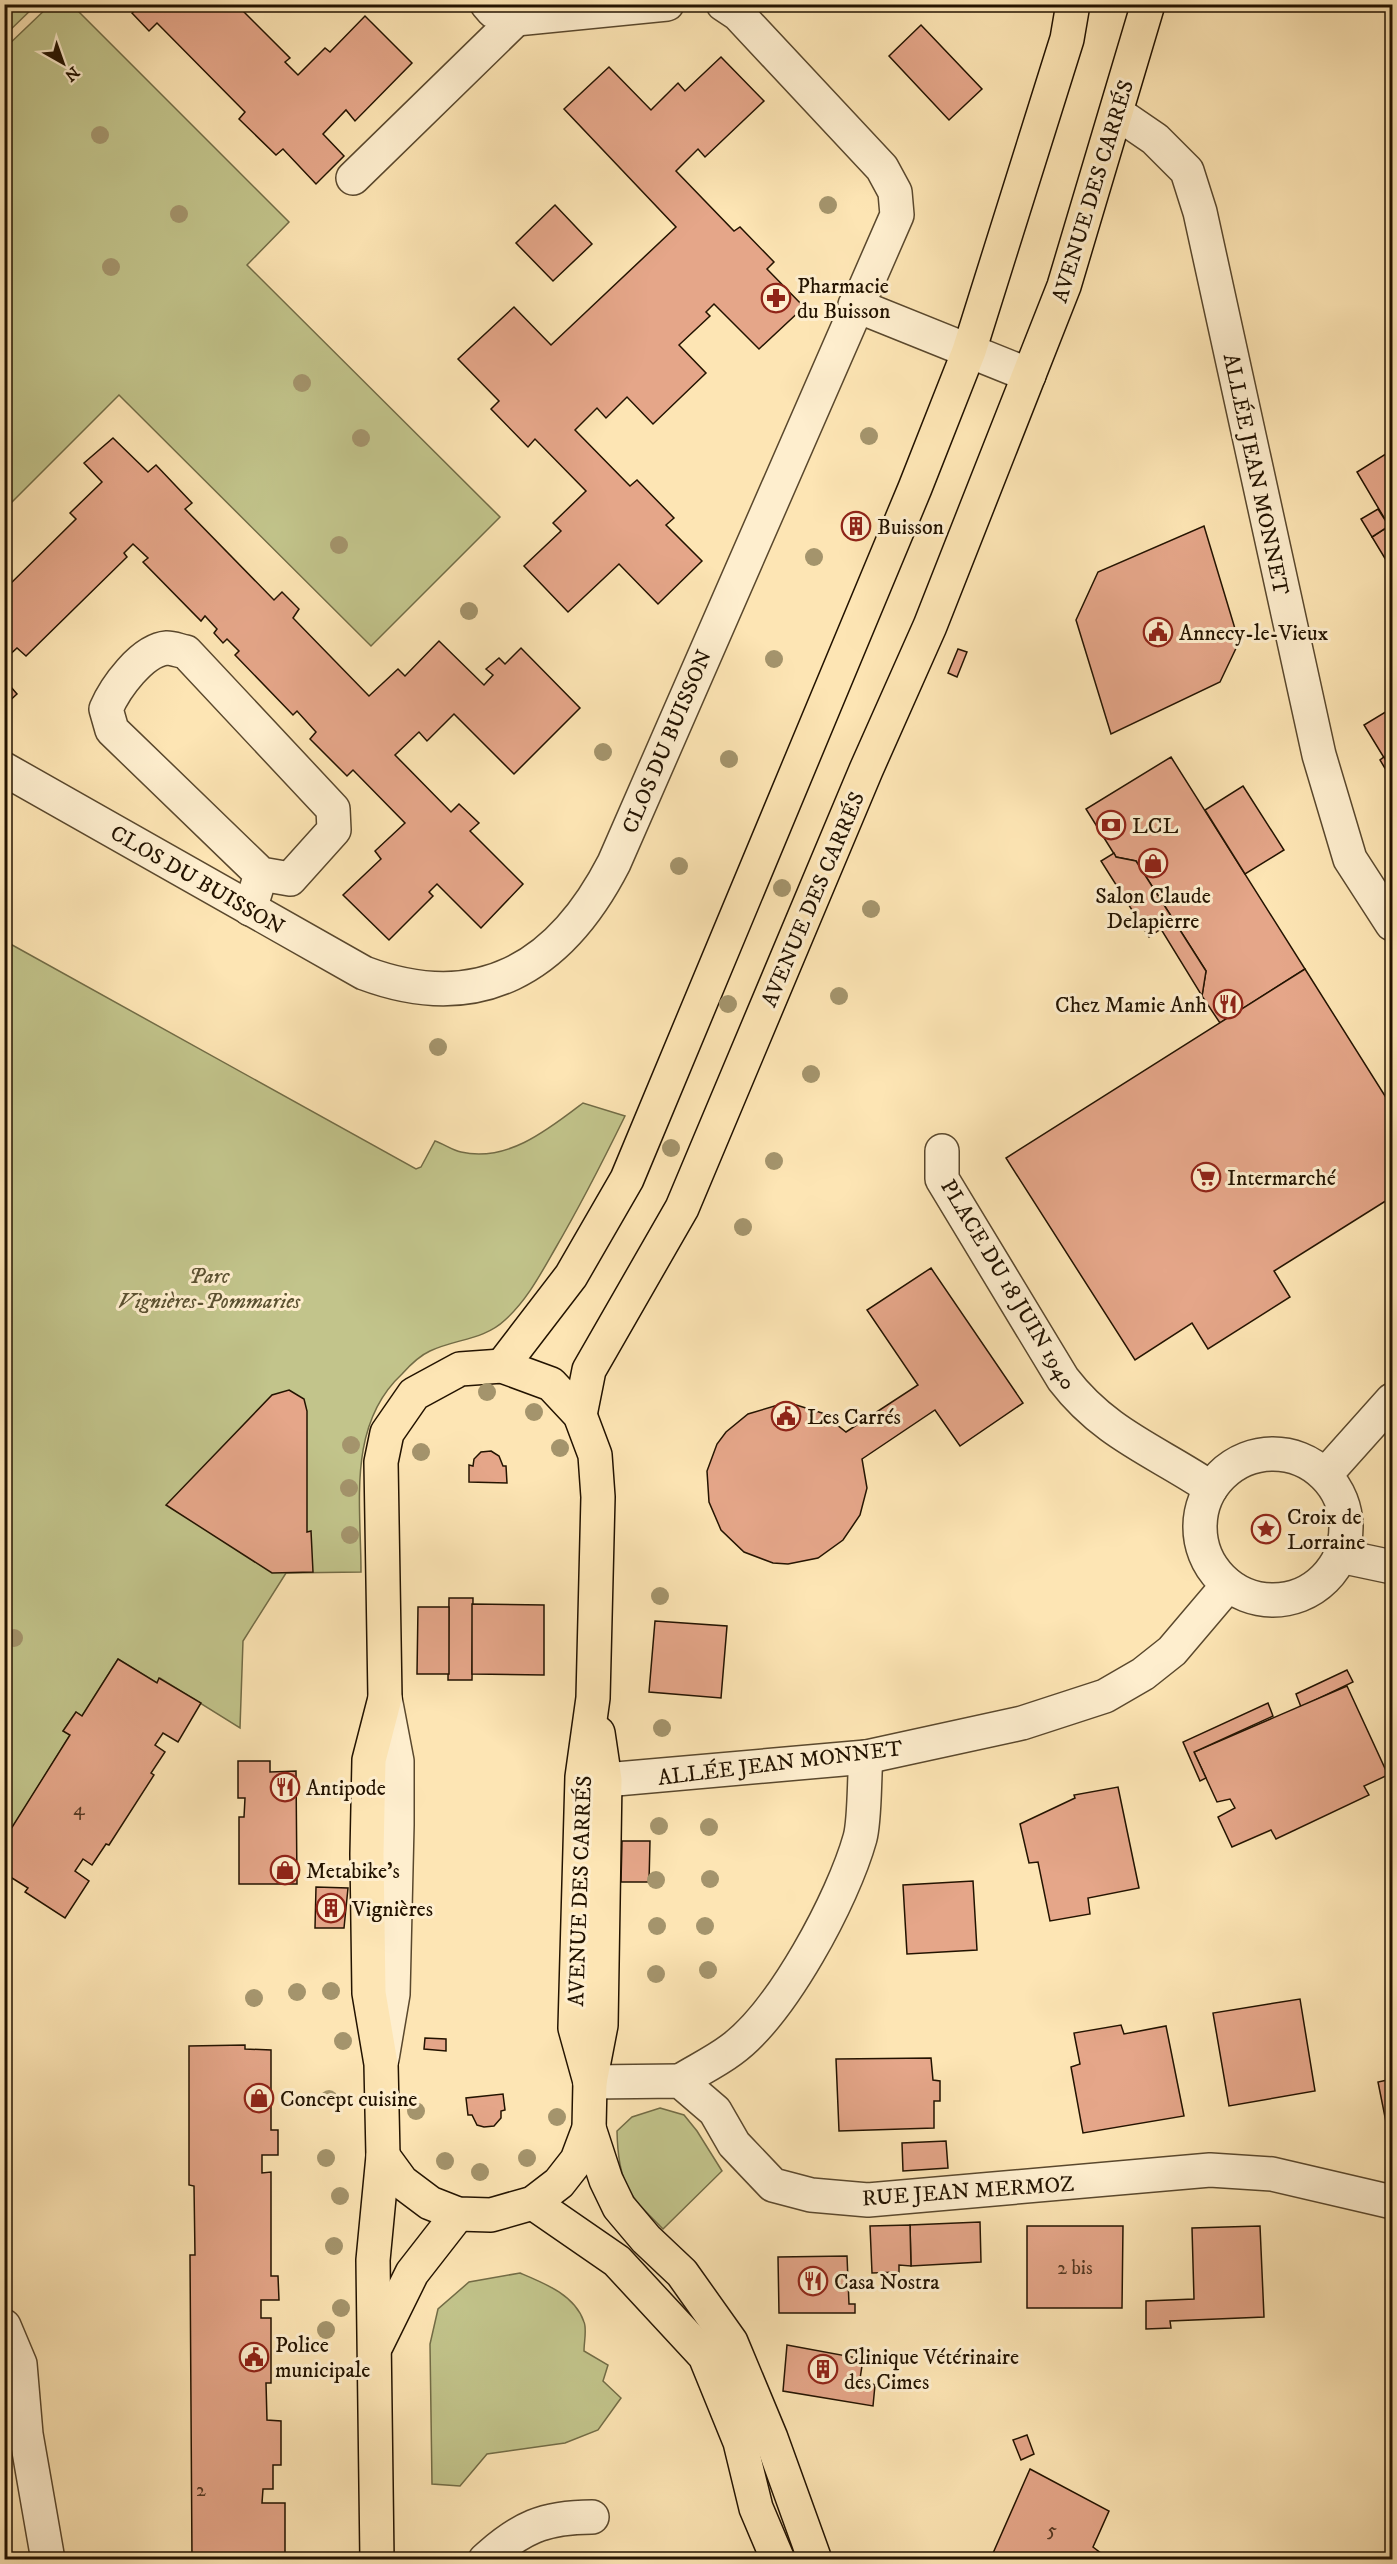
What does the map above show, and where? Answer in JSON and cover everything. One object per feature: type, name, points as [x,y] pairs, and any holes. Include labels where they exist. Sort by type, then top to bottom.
[{"type":"main road","points":[[502,1366],[571,1276],[627,1179],[915,488],[969,351],[1067,39],[1073,4]]},
{"type":"main road","name":"AVENUE DES CARRÉS","points":[[580,1415],[589,1370],[682,1208],[866,770],[901,694],[1065,286],[1148,4]]},
{"type":"main road","name":"AVENUE DES CARRÉS","points":[[590,2082],[574,2028],[582,1777],[592,1698],[598,1497],[595,1455],[580,1415],[550,1384],[502,1366],[460,1369],[414,1394],[387,1433],[380,1472],[385,1698],[369,1760],[367,1854],[369,1994],[381,2064],[383,2156],[414,2194],[458,2214],[491,2215],[532,2203],[559,2183],[577,2160],[589,2128],[590,2082],[602,2025],[605,1780],[592,1698]]},
{"type":"main road","points":[[589,2128],[606,2180],[619,2207],[646,2239],[682,2273],[731,2342],[771,2438],[815,2559]]},
{"type":"main road","points":[[377,2559],[373,2260],[383,2156]]},
{"type":"main road","points":[[532,2203],[617,2261],[705,2356],[740,2442],[756,2508],[778,2559]]},
{"type":"main road","points":[[375,2348],[412,2273],[458,2214]]},
{"type":"street","points":[[487,4],[493,11],[516,19],[667,4]]},
{"type":"street","name":"CLOS DU BUISSON","points":[[4,769],[364,973],[391,983],[447,990],[476,986],[504,977],[530,964],[570,930],[599,891],[614,863],[855,305],[897,215],[895,192],[882,168],[738,14],[723,4]]},
{"type":"street","points":[[353,177],[516,19]]},
{"type":"street","name":"ALLÉE JEAN MONNET","points":[[1117,113],[1155,139],[1187,171],[1203,223],[1319,755],[1350,859],[1392,924]]},
{"type":"street","points":[[855,305],[1029,375]]},
{"type":"street","points":[[167,648],[186,652],[333,809],[334,830],[290,879],[261,874],[112,730],[106,709],[114,690],[150,653],[167,648]]},
{"type":"street","points":[[250,909],[261,874]]},
{"type":"street","name":"PLACE DU 18 JUIN 1940","points":[[942,1151],[942,1179],[1076,1397],[1130,1441],[1211,1488]]},
{"type":"street","points":[[1325,1475],[1392,1400]]},
{"type":"street","points":[[1265,1454],[1297,1458],[1325,1475],[1338,1492],[1345,1513],[1346,1535],[1340,1556],[1330,1573],[1316,1585],[1281,1600],[1262,1599],[1244,1594],[1228,1585],[1212,1566],[1202,1545],[1200,1526],[1203,1506],[1211,1488],[1226,1471],[1244,1460],[1265,1454]]},
{"type":"street","points":[[1340,1556],[1392,1567]]},
{"type":"street","name":"ALLÉE JEAN MONNET","points":[[605,1780],[866,1757],[1022,1723],[1105,1696],[1143,1674],[1172,1651],[1228,1585]]},
{"type":"street","points":[[590,2082],[680,2080],[731,2050],[764,2019],[799,1967],[824,1924],[860,1837],[866,1757]]},
{"type":"street","name":"RUE JEAN MERMOZ","points":[[680,2080],[715,2111],[734,2144],[773,2186],[811,2195],[868,2200],[1210,2170],[1272,2174],[1392,2202]]},
{"type":"street","points":[[4,2326],[21,2364],[26,2434],[48,2559]]},
{"type":"street","points":[[485,2559],[523,2529],[564,2517],[592,2517]]},
{"type":"green space","points":[[5,4],[36,4],[36,5],[5,35]]},
{"type":"green space","points":[[50,5],[72,5],[289,222],[247,265],[500,517],[371,646],[119,395],[5,509],[5,48]]},
{"type":"green space","name":"Parc Vignières-Pommaries","points":[[5,941],[416,1169],[421,1167],[435,1141],[461,1152],[495,1153],[542,1133],[583,1103],[625,1116],[564,1233],[527,1296],[497,1327],[422,1355],[384,1394],[372,1417],[361,1467],[359,1493],[361,1572],[286,1573],[243,1641],[240,1728],[160,1678],[157,1683],[118,1659],[82,1716],[76,1712],[63,1731],[70,1735],[5,1840]]},
{"type":"green space","points":[[660,2108],[684,2115],[722,2171],[663,2229],[641,2206],[627,2186],[620,2163],[617,2131],[632,2117]]},
{"type":"green space","points":[[520,2273],[558,2291],[574,2304],[585,2325],[584,2351],[608,2365],[603,2381],[621,2398],[598,2430],[565,2443],[487,2454],[460,2486],[432,2484],[430,2344],[438,2309],[469,2282]]},
{"type":"building","points":[[137,4],[236,4],[290,58],[285,62],[298,75],[325,48],[330,52],[365,16],[412,63],[355,121],[346,110],[323,134],[344,156],[316,184],[283,149],[276,155],[239,119],[245,112],[157,23],[149,31],[132,13],[139,7]]},
{"type":"building","points":[[921,25],[982,89],[949,120],[889,56]]},
{"type":"building","points":[[721,57],[764,101],[705,157],[698,149],[676,171],[734,231],[740,227],[774,262],[767,269],[804,307],[759,349],[714,304],[706,312],[710,316],[679,345],[706,373],[653,424],[627,397],[606,418],[597,408],[575,430],[630,486],[637,480],[674,518],[666,525],[702,561],[658,604],[619,564],[568,612],[524,566],[561,531],[553,523],[586,491],[535,439],[528,447],[491,409],[499,401],[458,359],[514,307],[551,345],[676,227],[564,109],[609,67],[651,110],[678,83],[685,91]]},
{"type":"building","points":[[555,205],[592,244],[553,281],[516,243]]},
{"type":"building","points":[[113,438],[148,472],[156,465],[192,503],[185,509],[274,600],[282,592],[299,609],[293,618],[369,696],[398,669],[405,676],[439,641],[484,685],[493,675],[486,669],[499,658],[505,664],[521,648],[580,708],[514,774],[454,714],[427,741],[419,732],[395,755],[451,812],[459,804],[479,823],[470,831],[523,884],[481,928],[437,884],[429,892],[433,896],[389,940],[343,895],[381,859],[375,851],[405,823],[353,770],[347,776],[310,739],[316,732],[297,711],[293,715],[235,655],[239,651],[227,639],[223,643],[214,633],[217,629],[205,616],[201,621],[143,562],[148,558],[133,544],[124,553],[127,557],[26,656],[17,648],[4,660],[4,590],[76,519],[70,513],[102,482],[84,463]]},
{"type":"building","points":[[1392,450],[1392,570],[1372,537],[1389,526],[1357,472]]},
{"type":"building","points":[[1378,509],[1389,526],[1372,537],[1361,519]]},
{"type":"building","name":"Buisson","points":[[857,512],[866,517],[856,539],[846,535]]},
{"type":"building","name":"Annecy-le-Vieux","points":[[1204,526],[1239,642],[1220,682],[1111,734],[1076,620],[1098,572]]},
{"type":"building","points":[[958,649],[967,652],[957,677],[948,673]]},
{"type":"building","points":[[4,679],[17,694],[4,706]]},
{"type":"building","points":[[1392,708],[1392,758],[1386,761],[1364,725]]},
{"type":"building","points":[[1171,757],[1305,969],[1220,1023],[1202,996],[1206,971],[1136,861],[1116,857],[1086,809]]},
{"type":"building","points":[[1384,757],[1386,761],[1392,758],[1392,780],[1380,760]]},
{"type":"building","points":[[1243,786],[1284,850],[1245,874],[1205,810]]},
{"type":"building","points":[[1114,853],[1116,857],[1136,861],[1206,971],[1202,996],[1161,929],[1149,937],[1101,861]]},
{"type":"building","name":"Intermarché","points":[[1305,969],[1392,1107],[1392,1197],[1274,1271],[1290,1297],[1208,1349],[1192,1323],[1135,1360],[1006,1158]]},
{"type":"building","name":"Les Carrés","points":[[931,1268],[1023,1403],[960,1446],[935,1410],[862,1459],[867,1488],[860,1515],[843,1540],[818,1558],[788,1564],[773,1563],[744,1552],[721,1530],[709,1502],[707,1471],[717,1444],[726,1432],[748,1414],[778,1405],[793,1404],[822,1413],[846,1432],[918,1385],[867,1310]]},
{"type":"building","points":[[289,1390],[304,1399],[307,1411],[307,1532],[311,1531],[313,1572],[272,1573],[166,1505],[272,1395]]},
{"type":"building","points":[[491,1451],[499,1456],[503,1466],[506,1466],[507,1483],[469,1482],[469,1465],[473,1466],[474,1459],[481,1452]]},
{"type":"building","points":[[449,1598],[473,1598],[472,1680],[448,1680]]},
{"type":"building","points":[[472,1604],[544,1605],[544,1675],[472,1674]]},
{"type":"building","points":[[418,1607],[449,1607],[449,1674],[417,1674]]},
{"type":"building","points":[[655,1621],[727,1626],[721,1698],[649,1692]]},
{"type":"building","points":[[118,1659],[157,1683],[159,1678],[201,1703],[178,1742],[163,1733],[155,1745],[165,1752],[151,1773],[154,1775],[109,1845],[106,1844],[92,1865],[83,1859],[75,1871],[89,1881],[65,1918],[25,1892],[28,1888],[4,1873],[4,1840],[70,1735],[63,1731],[76,1712],[82,1716]]},
{"type":"building","points":[[1347,1670],[1353,1682],[1301,1707],[1296,1694]]},
{"type":"building","points":[[1347,1686],[1388,1775],[1364,1786],[1369,1795],[1276,1839],[1271,1830],[1232,1847],[1218,1817],[1235,1808],[1230,1799],[1217,1802],[1194,1752]]},
{"type":"building","points":[[1268,1703],[1273,1716],[1194,1752],[1206,1778],[1200,1781],[1183,1742]]},
{"type":"building","points":[[238,1761],[270,1761],[270,1772],[296,1771],[297,1884],[239,1884],[239,1817],[244,1817],[245,1798],[238,1798]]},
{"type":"building","points":[[1118,1787],[1139,1888],[1088,1898],[1090,1914],[1050,1921],[1038,1862],[1029,1863],[1020,1824],[1075,1798],[1074,1795]]},
{"type":"building","points":[[622,1841],[650,1841],[649,1882],[621,1882]]},
{"type":"building","points":[[973,1881],[977,1950],[907,1954],[903,1885]]},
{"type":"building","name":"Vignières","points":[[316,1887],[348,1888],[344,1928],[315,1928]]},
{"type":"building","points":[[1300,1999],[1315,2091],[1229,2106],[1213,2013]]},
{"type":"building","points":[[1121,2025],[1124,2034],[1166,2026],[1184,2116],[1083,2133],[1071,2067],[1080,2064],[1074,2033]]},
{"type":"building","points":[[425,2038],[446,2039],[446,2051],[424,2049]]},
{"type":"building","points":[[245,2045],[245,2049],[271,2050],[271,2130],[278,2130],[278,2155],[262,2155],[262,2173],[271,2172],[271,2276],[278,2276],[279,2300],[261,2300],[261,2318],[271,2318],[271,2383],[266,2383],[267,2420],[281,2421],[281,2465],[273,2465],[273,2489],[263,2489],[262,2503],[285,2503],[285,2560],[192,2560],[190,2255],[195,2255],[194,2186],[189,2185],[189,2046]]},
{"type":"building","points":[[931,2058],[933,2080],[940,2081],[940,2101],[934,2101],[934,2128],[839,2131],[836,2059]]},
{"type":"building","points":[[1392,2079],[1392,2152],[1378,2082]]},
{"type":"building","points":[[503,2094],[505,2110],[501,2111],[501,2118],[494,2126],[477,2125],[472,2115],[468,2115],[466,2098]]},
{"type":"building","points":[[946,2141],[948,2168],[903,2171],[902,2143]]},
{"type":"building","points":[[980,2222],[981,2262],[911,2266],[910,2225]]},
{"type":"building","points":[[910,2225],[911,2266],[899,2265],[899,2272],[872,2273],[870,2226]]},
{"type":"building","points":[[1027,2226],[1123,2226],[1122,2308],[1027,2308]]},
{"type":"building","points":[[1260,2226],[1264,2317],[1170,2321],[1171,2328],[1146,2329],[1146,2301],[1194,2299],[1192,2228]]},
{"type":"building","name":"Casa Nostra","points":[[847,2256],[849,2304],[855,2304],[855,2313],[779,2313],[778,2257]]},
{"type":"building","name":"Clinique Vétérinaire des Cimes","points":[[787,2345],[863,2359],[860,2379],[875,2385],[873,2406],[783,2391]]},
{"type":"building","points":[[1027,2435],[1034,2454],[1021,2460],[1013,2440]]},
{"type":"building","points":[[1030,2469],[1109,2511],[1093,2547],[1110,2560],[990,2560]]},
{"type":"place","name":"Pharmacie du Buisson","points":[[776,298]]},
{"type":"place","name":"Buisson","points":[[856,526]]},
{"type":"place","name":"Annecy-le-Vieux","points":[[1158,632]]},
{"type":"place","name":"LCL","points":[[1111,825]]},
{"type":"place","name":"Salon Claude Delapierre","points":[[1153,863]]},
{"type":"place","name":"Chez Mamie Anh","points":[[1228,1004]]},
{"type":"place","name":"Intermarché","points":[[1206,1177]]},
{"type":"place","name":"Les Carrés","points":[[786,1416]]},
{"type":"place","name":"Croix de Lorraine","points":[[1266,1529]]},
{"type":"place","name":"Antipode","points":[[285,1787]]},
{"type":"place","name":"Metabike's","points":[[285,1870]]},
{"type":"place","name":"Vignières","points":[[331,1908]]},
{"type":"place","name":"Concept cuisine","points":[[259,2098]]},
{"type":"place","name":"Casa Nostra","points":[[813,2281]]},
{"type":"place","name":"Police municipale","points":[[254,2357]]},
{"type":"place","name":"Clinique Vétérinaire des Cimes","points":[[823,2369]]}]
